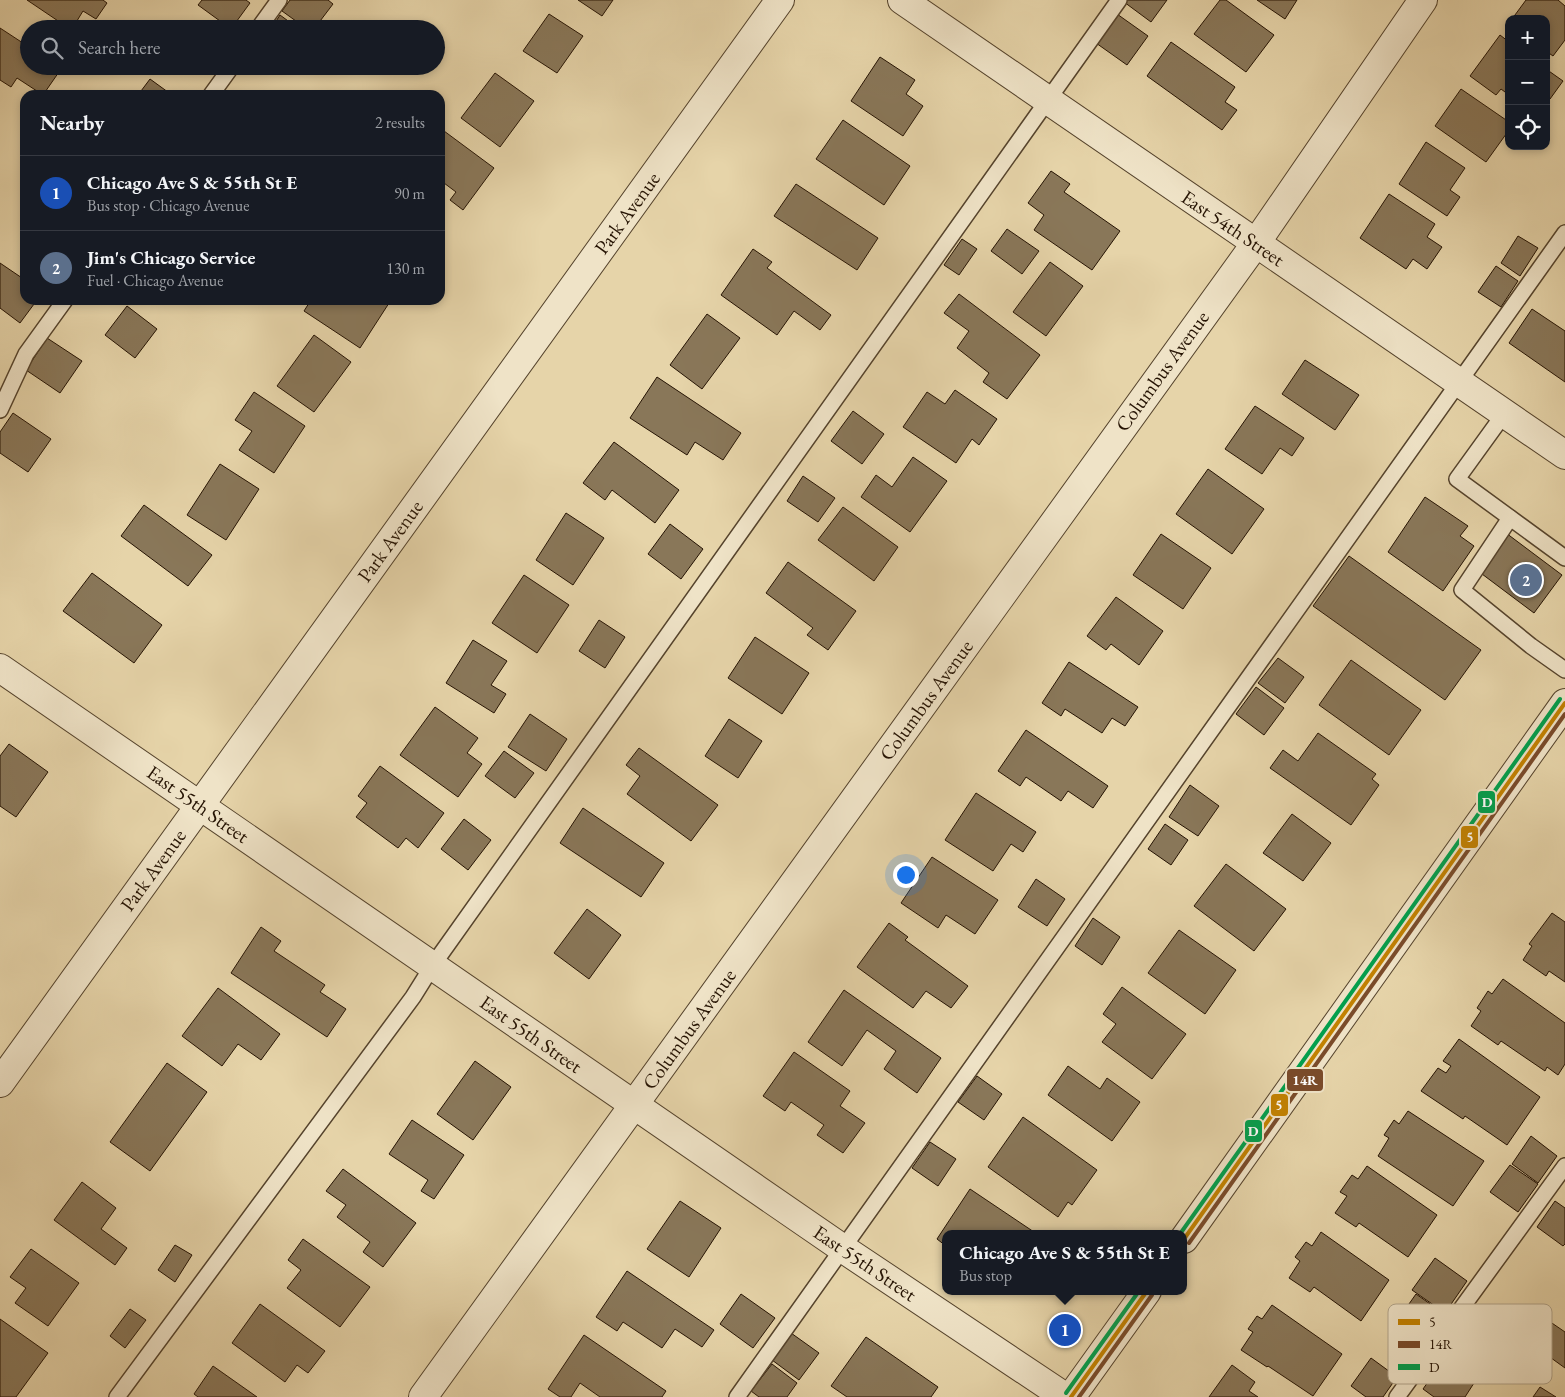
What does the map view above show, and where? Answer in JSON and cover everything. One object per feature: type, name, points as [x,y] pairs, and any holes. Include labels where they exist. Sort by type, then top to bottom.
[{"type":"street","name":"Park Avenue","points":[[0,1083],[780,0]]},
{"type":"street","name":"East 54th Street","points":[[902,0],[1565,455]]},
{"type":"street","name":"Columbus Avenue","points":[[424,1397],[1256,242],[1423,0]]},
{"type":"street","name":"East 55th Street","points":[[0,668],[842,1248],[1065,1397]]},
{"type":"street","points":[[1187,1235],[1565,704]]},
{"type":"street","points":[[1071,1397],[1144,1295]]},
{"type":"lane","points":[[265,20],[279,0]]},
{"type":"lane","points":[[117,1397],[413,997],[433,965],[1119,0]]},
{"type":"lane","points":[[215,90],[225,75]]},
{"type":"lane","points":[[737,1397],[1565,233]]},
{"type":"lane","points":[[0,410],[26,354],[60,305]]},
{"type":"lane","points":[[1504,414],[1457,479],[1565,558]]},
{"type":"lane","points":[[1510,518],[1462,590],[1531,646],[1565,670]]},
{"type":"lane","points":[[1465,1304],[1565,1166]]},
{"type":"lane","points":[[1397,1397],[1406,1384]]},
{"type":"building","points":[[27,0],[103,0],[107,3],[96,19],[83,11],[78,20],[57,20]]},
{"type":"building","points":[[202,0],[246,0],[250,3],[238,20],[219,20],[198,5]]},
{"type":"building","points":[[290,0],[328,0],[333,4],[321,20],[294,20],[282,11]]},
{"type":"building","points":[[578,0],[613,0],[602,16]]},
{"type":"building","points":[[1126,0],[1167,0],[1151,22],[1124,2]]},
{"type":"building","points":[[1220,0],[1226,0],[1274,35],[1246,72],[1194,34]]},
{"type":"building","points":[[1257,0],[1297,0],[1285,19]]},
{"type":"building","points":[[1526,0],[1558,0],[1565,6],[1565,40],[1553,56],[1550,54],[1550,15],[1515,15]]},
{"type":"building","points":[[549,14],[583,36],[557,73],[523,51]]},
{"type":"building","points":[[1117,14],[1148,36],[1127,65],[1096,43]]},
{"type":"building","points":[[280,15],[287,20],[277,20]]},
{"type":"building","points":[[0,28],[20,41],[20,75],[57,75],[46,90],[35,90],[17,78],[11,87],[0,80]]},
{"type":"building","points":[[1500,35],[1505,39],[1505,92],[1501,89],[1496,95],[1470,76]]},
{"type":"building","points":[[1171,42],[1235,87],[1225,102],[1237,110],[1222,130],[1147,76]]},
{"type":"building","points":[[880,57],[915,80],[906,94],[923,106],[903,136],[851,101]]},
{"type":"building","points":[[1550,72],[1563,81],[1550,99]]},
{"type":"building","points":[[495,73],[534,101],[500,147],[461,118]]},
{"type":"building","points":[[150,79],[165,90],[142,90]]},
{"type":"building","points":[[1461,89],[1505,119],[1505,136],[1486,162],[1435,126]]},
{"type":"building","points":[[843,120],[910,166],[884,205],[816,159]]},
{"type":"building","points":[[445,132],[494,168],[463,210],[450,200],[456,192],[445,184]]},
{"type":"building","points":[[1426,142],[1465,168],[1450,190],[1460,197],[1447,216],[1399,184]]},
{"type":"building","points":[[1051,171],[1070,184],[1064,192],[1120,231],[1092,270],[1034,230],[1044,215],[1028,203]]},
{"type":"building","points":[[796,184],[878,238],[857,270],[774,216]]},
{"type":"building","points":[[1389,194],[1435,224],[1427,237],[1442,247],[1427,269],[1413,259],[1406,269],[1360,238]]},
{"type":"building","points":[[1007,229],[1039,251],[1022,274],[991,251]]},
{"type":"building","points":[[1518,236],[1538,248],[1520,276],[1501,263]]},
{"type":"building","points":[[962,239],[977,249],[959,275],[944,265]]},
{"type":"building","points":[[753,249],[772,262],[767,268],[831,315],[820,330],[794,311],[777,335],[721,295]]},
{"type":"building","points":[[1050,262],[1083,286],[1046,336],[1013,312]]},
{"type":"building","points":[[0,263],[20,277],[20,305],[33,305],[20,323],[0,308]]},
{"type":"building","points":[[1496,266],[1518,281],[1501,307],[1478,292]]},
{"type":"building","points":[[959,294],[1040,355],[1007,399],[983,382],[989,373],[957,348],[969,331],[944,313]]},
{"type":"building","points":[[308,305],[388,305],[360,348],[304,311]]},
{"type":"building","points":[[127,306],[157,329],[135,358],[105,335]]},
{"type":"building","points":[[1532,309],[1565,331],[1565,382],[1509,343]]},
{"type":"building","points":[[707,314],[740,338],[702,389],[670,365]]},
{"type":"building","points":[[314,335],[351,362],[314,412],[277,386]]},
{"type":"building","points":[[47,338],[82,361],[60,393],[26,370]]},
{"type":"building","points":[[1305,360],[1359,395],[1335,430],[1282,394]]},
{"type":"building","points":[[657,377],[741,433],[723,460],[695,442],[687,455],[630,418]]},
{"type":"building","points":[[955,390],[997,419],[979,445],[972,439],[956,463],[903,427],[927,392],[945,404]]},
{"type":"building","points":[[254,392],[305,426],[274,473],[239,450],[252,431],[235,420]]},
{"type":"building","points":[[1255,406],[1304,438],[1292,456],[1280,448],[1262,474],[1225,449]]},
{"type":"building","points":[[853,411],[884,434],[862,464],[831,441]]},
{"type":"building","points":[[13,413],[51,439],[28,472],[0,453],[0,432]]},
{"type":"building","points":[[614,442],[679,490],[655,523],[612,490],[605,500],[583,483]]},
{"type":"building","points":[[913,457],[947,481],[910,532],[861,497],[876,475],[892,487]]},
{"type":"building","points":[[220,464],[259,489],[226,540],[187,515]]},
{"type":"building","points":[[1208,469],[1264,509],[1232,554],[1176,514]]},
{"type":"building","points":[[803,476],[835,498],[818,522],[787,501]]},
{"type":"building","points":[[1425,497],[1468,526],[1460,536],[1474,546],[1443,591],[1388,552]]},
{"type":"building","points":[[144,505],[212,555],[188,586],[121,536]]},
{"type":"building","points":[[843,507],[898,547],[874,581],[818,540]]},
{"type":"building","points":[[566,513],[604,538],[573,585],[536,560]]},
{"type":"building","points":[[670,524],[703,549],[681,579],[648,554]]},
{"type":"building","points":[[1506,533],[1562,575],[1534,613],[1478,571]]},
{"type":"building","points":[[1161,534],[1211,568],[1183,609],[1133,575]]},
{"type":"building","points":[[1349,556],[1481,650],[1445,700],[1313,606]]},
{"type":"building","points":[[788,562],[856,611],[828,650],[807,635],[813,628],[766,593]]},
{"type":"building","points":[[92,573],[162,625],[134,663],[63,611]]},
{"type":"building","points":[[524,575],[569,605],[537,653],[492,623]]},
{"type":"building","points":[[1116,597],[1163,631],[1139,665],[1111,644],[1106,650],[1087,636]]},
{"type":"building","points":[[599,620],[625,637],[605,668],[579,651]]},
{"type":"building","points":[[755,637],[809,673],[782,714],[728,678]]},
{"type":"building","points":[[473,640],[507,661],[491,685],[506,694],[494,713],[446,683]]},
{"type":"building","points":[[1278,658],[1304,677],[1285,703],[1258,683]]},
{"type":"building","points":[[1351,660],[1421,710],[1389,755],[1319,705]]},
{"type":"building","points":[[1069,662],[1138,707],[1125,726],[1112,718],[1102,733],[1065,709],[1061,716],[1042,703]]},
{"type":"building","points":[[1256,687],[1284,708],[1264,735],[1236,714]]},
{"type":"building","points":[[435,707],[478,738],[467,753],[482,764],[458,797],[400,755]]},
{"type":"building","points":[[530,714],[567,739],[546,771],[508,747]]},
{"type":"building","points":[[729,719],[762,741],[738,778],[705,756]]},
{"type":"building","points":[[1026,730],[1108,786],[1093,808],[1068,791],[1061,801],[1026,777],[1020,786],[998,771]]},
{"type":"building","points":[[1318,733],[1376,774],[1372,779],[1379,785],[1351,825],[1270,768],[1283,750],[1298,761]]},
{"type":"building","points":[[9,744],[48,772],[16,817],[0,806],[0,756]]},
{"type":"building","points":[[639,748],[718,805],[691,841],[627,794],[640,776],[626,765]]},
{"type":"building","points":[[504,751],[534,773],[515,798],[485,776]]},
{"type":"building","points":[[380,766],[444,813],[418,848],[406,838],[398,848],[356,817],[367,803],[358,796]]},
{"type":"building","points":[[1190,785],[1219,806],[1198,836],[1169,817]]},
{"type":"building","points":[[976,793],[1036,832],[1023,852],[1011,844],[993,871],[945,840]]},
{"type":"building","points":[[583,808],[664,863],[641,897],[560,843]]},
{"type":"building","points":[[1292,814],[1331,843],[1303,881],[1263,853]]},
{"type":"building","points":[[464,819],[491,840],[468,870],[441,849]]},
{"type":"building","points":[[1165,824],[1188,840],[1171,865],[1148,849]]},
{"type":"building","points":[[932,857],[998,900],[975,934],[946,915],[938,928],[901,903]]},
{"type":"building","points":[[1226,864],[1286,909],[1254,951],[1194,906]]},
{"type":"building","points":[[1036,879],[1065,899],[1047,926],[1018,907]]},
{"type":"building","points":[[587,909],[621,935],[589,979],[554,953]]},
{"type":"building","points":[[1552,913],[1565,922],[1565,982],[1549,971],[1546,976],[1523,960],[1532,946],[1529,944]]},
{"type":"building","points":[[1093,918],[1120,937],[1102,965],[1075,946]]},
{"type":"building","points":[[889,923],[908,937],[905,940],[968,986],[951,1008],[926,991],[913,1008],[857,967]]},
{"type":"building","points":[[261,927],[281,941],[274,951],[325,985],[320,992],[346,1009],[327,1037],[231,973]]},
{"type":"building","points":[[1179,930],[1236,970],[1205,1014],[1148,973]]},
{"type":"building","points":[[1503,979],[1565,1023],[1565,1064],[1558,1075],[1547,1067],[1545,1071],[1501,1041],[1498,1045],[1471,1026],[1481,1011],[1477,1008],[1488,991],[1492,994]]},
{"type":"building","points":[[1122,987],[1186,1034],[1152,1079],[1102,1042],[1116,1024],[1103,1014]]},
{"type":"building","points":[[218,988],[280,1034],[261,1060],[238,1044],[222,1066],[182,1036]]},
{"type":"building","points":[[844,990],[941,1058],[917,1093],[884,1069],[896,1051],[867,1030],[842,1066],[808,1042]]},
{"type":"building","points":[[1459,1039],[1540,1097],[1507,1145],[1465,1116],[1463,1119],[1421,1091],[1438,1068],[1446,1073],[1451,1066],[1443,1061]]},
{"type":"building","points":[[794,1052],[850,1091],[840,1106],[865,1123],[843,1153],[817,1135],[824,1125],[791,1102],[785,1111],[763,1096]]},
{"type":"building","points":[[475,1061],[511,1087],[473,1140],[437,1114]]},
{"type":"building","points":[[167,1063],[207,1092],[150,1171],[110,1142]]},
{"type":"building","points":[[1068,1066],[1100,1089],[1107,1078],[1140,1102],[1112,1141],[1048,1095]]},
{"type":"building","points":[[977,1076],[1002,1094],[984,1120],[958,1102]]},
{"type":"building","points":[[1408,1111],[1484,1161],[1453,1206],[1378,1156],[1389,1138],[1384,1135],[1394,1120],[1399,1124]]},
{"type":"building","points":[[1023,1117],[1097,1170],[1072,1205],[1068,1202],[1058,1217],[988,1167]]},
{"type":"building","points":[[412,1120],[464,1155],[434,1199],[421,1191],[428,1180],[389,1154]]},
{"type":"building","points":[[1531,1136],[1557,1156],[1538,1183],[1512,1164]]},
{"type":"building","points":[[930,1142],[956,1159],[938,1186],[912,1168]]},
{"type":"building","points":[[1510,1165],[1538,1184],[1518,1212],[1490,1192]]},
{"type":"building","points":[[1367,1166],[1437,1215],[1408,1257],[1359,1223],[1356,1227],[1335,1213],[1347,1196],[1340,1192],[1352,1175],[1358,1179]]},
{"type":"building","points":[[343,1169],[416,1223],[383,1267],[363,1252],[370,1242],[337,1217],[346,1205],[326,1191]]},
{"type":"building","points":[[82,1182],[116,1208],[101,1229],[127,1248],[115,1265],[54,1220]]},
{"type":"building","points":[[970,1189],[1031,1230],[943,1230]]},
{"type":"building","points":[[680,1201],[721,1228],[689,1277],[647,1249]]},
{"type":"building","points":[[1555,1201],[1565,1208],[1565,1244],[1563,1246],[1537,1227]]},
{"type":"building","points":[[942,1231],[942,1243],[937,1239]]},
{"type":"building","points":[[1321,1232],[1389,1280],[1361,1321],[1314,1287],[1310,1292],[1289,1278],[1300,1261],[1295,1257],[1306,1242],[1312,1246]]},
{"type":"building","points":[[303,1239],[370,1287],[340,1327],[287,1288],[301,1270],[288,1260]]},
{"type":"building","points":[[175,1245],[192,1255],[175,1282],[158,1270]]},
{"type":"building","points":[[31,1249],[79,1283],[48,1326],[15,1303],[26,1288],[10,1277]]},
{"type":"building","points":[[1435,1258],[1467,1281],[1451,1304],[1432,1304],[1412,1290]]},
{"type":"building","points":[[627,1271],[714,1330],[702,1347],[675,1329],[662,1348],[623,1322],[617,1331],[596,1317]]},
{"type":"building","points":[[741,1294],[775,1318],[753,1348],[720,1324]]},
{"type":"building","points":[[1416,1294],[1430,1304],[1409,1304]]},
{"type":"building","points":[[260,1304],[325,1351],[308,1373],[297,1365],[285,1382],[232,1343]]},
{"type":"building","points":[[1272,1305],[1342,1354],[1313,1396],[1241,1350],[1253,1332],[1248,1329],[1257,1316],[1262,1319]]},
{"type":"building","points":[[130,1309],[146,1320],[125,1348],[110,1336]]},
{"type":"building","points":[[0,1319],[48,1353],[16,1397],[0,1397]]},
{"type":"building","points":[[1552,1323],[1565,1332],[1565,1368],[1552,1359]]},
{"type":"building","points":[[791,1333],[819,1353],[799,1380],[772,1360]]},
{"type":"building","points":[[584,1335],[666,1391],[662,1397],[600,1397],[580,1383],[571,1397],[560,1397],[548,1389]]},
{"type":"building","points":[[866,1337],[938,1387],[931,1397],[847,1397],[831,1386]]},
{"type":"building","points":[[1371,1358],[1388,1370],[1388,1384],[1392,1384],[1383,1397],[1366,1397],[1351,1386]]},
{"type":"building","points":[[772,1364],[797,1383],[787,1397],[759,1397],[751,1391]]},
{"type":"building","points":[[1232,1365],[1255,1382],[1249,1391],[1258,1397],[1209,1397]]},
{"type":"building","points":[[213,1366],[257,1397],[198,1397],[194,1394]]},
{"type":"building","points":[[1427,1384],[1473,1384],[1465,1397],[1434,1397],[1423,1389]]},
{"type":"building","points":[[1540,1387],[1556,1397],[1533,1397]]},
{"type":"transit line","name":"D","points":[[1183,1230],[1560,699]]},
{"type":"transit line","name":"5","points":[[1187,1235],[1565,703]]},
{"type":"transit line","name":"14R","points":[[1189,1243],[1565,714]]},
{"type":"transit line","name":"D","points":[[1066,1393],[1136,1295]]},
{"type":"transit line","name":"5","points":[[1071,1397],[1144,1295]]},
{"type":"transit line","name":"14R","points":[[1079,1397],[1152,1295]]},
{"type":"place","name":"Jim's Chicago Service","points":[[1526,580]]},
{"type":"place","name":"Chicago Ave S & 55th St E","points":[[1065,1330]]}]
